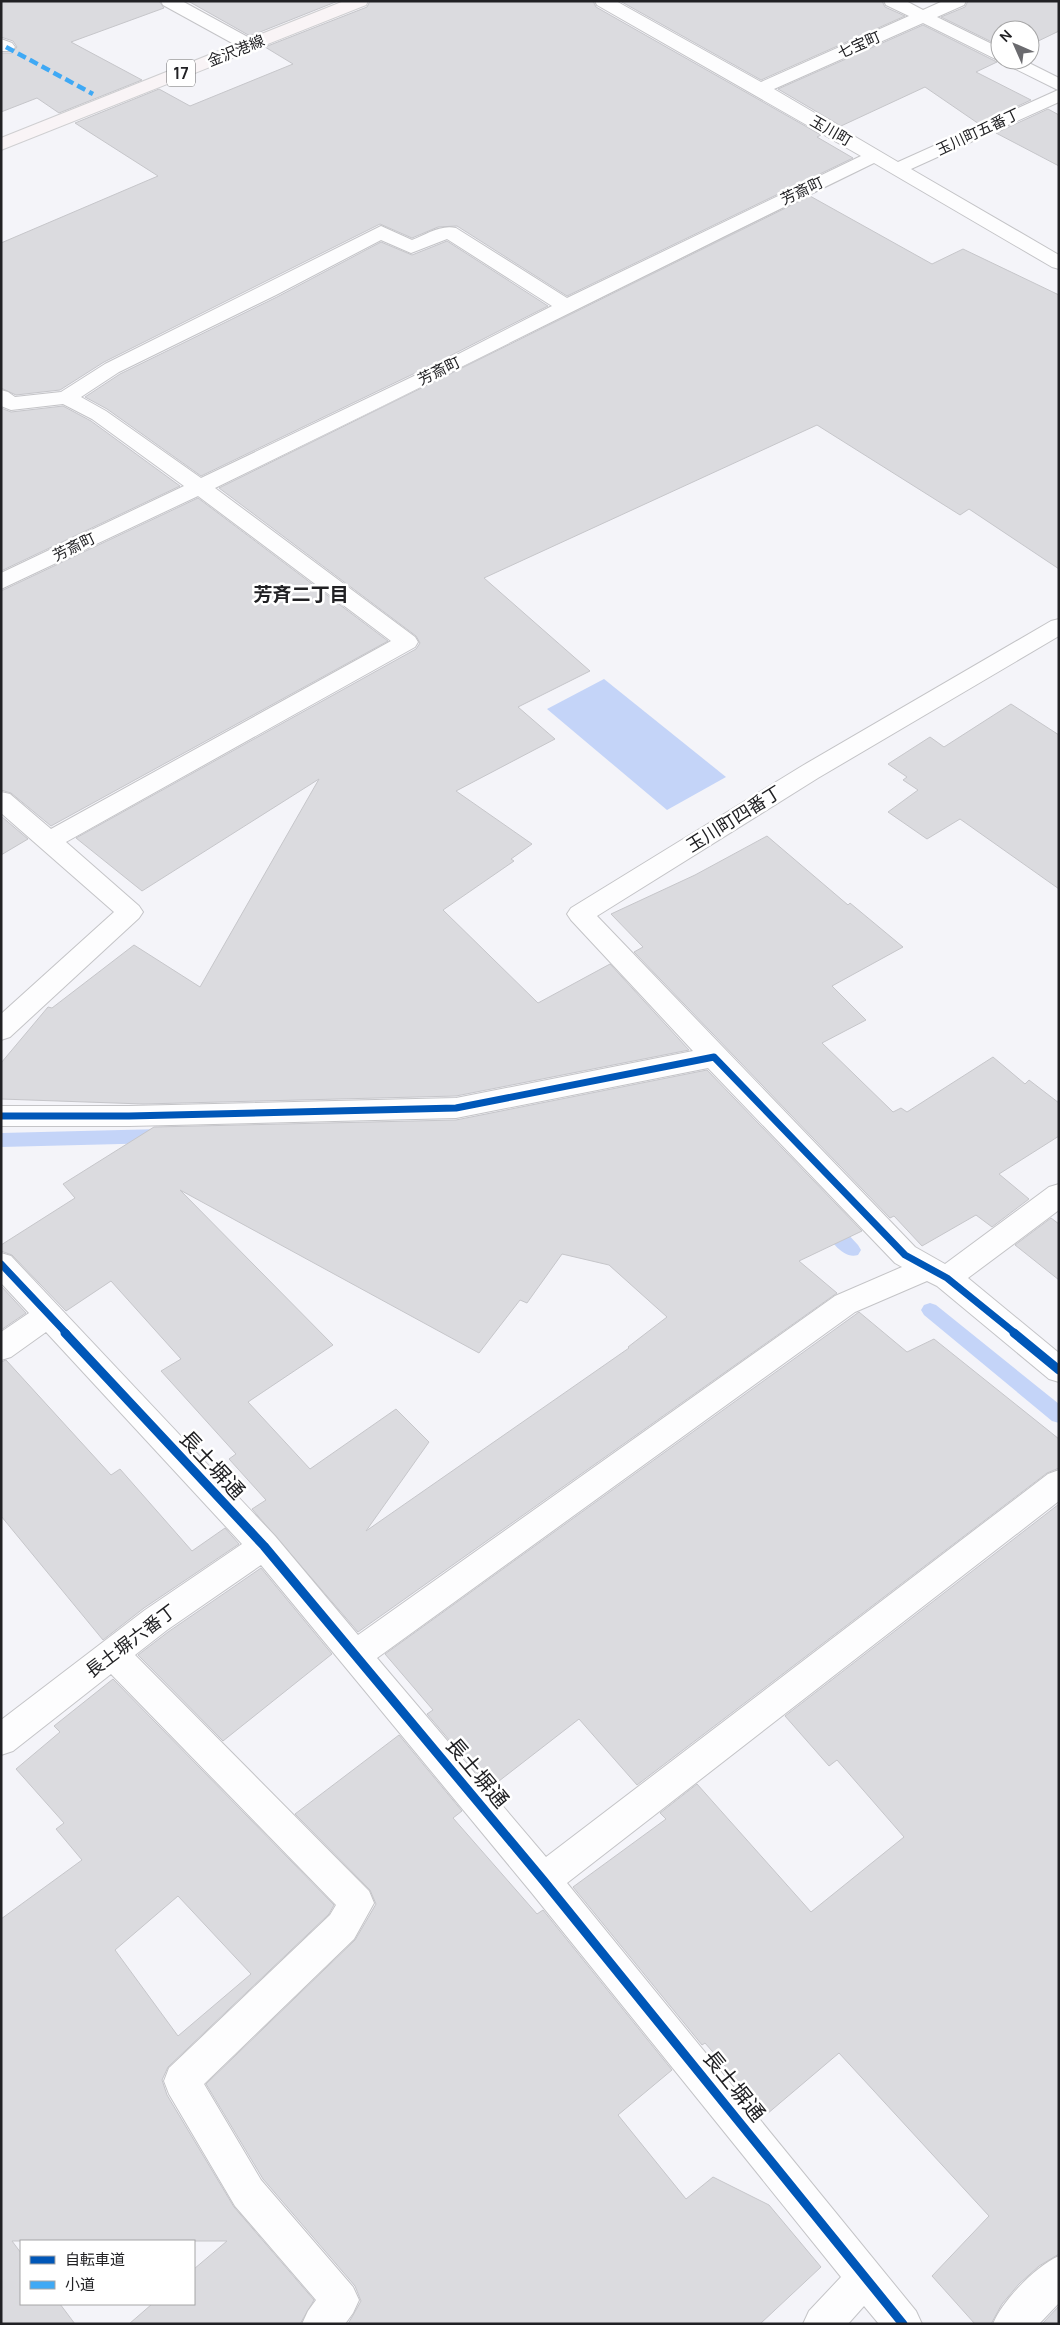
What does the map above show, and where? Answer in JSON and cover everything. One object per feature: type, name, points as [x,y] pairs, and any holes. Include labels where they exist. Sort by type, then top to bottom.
[{"type":"main road","name":"金沢港線","points":[[1,145],[360,1]]},
{"type":"street","points":[[170,1],[249,45]]},
{"type":"street","name":"玉川町","points":[[602,1],[760,89],[1059,263]]},
{"type":"street","points":[[892,1],[990,50]]},
{"type":"street","name":"七宝町","points":[[760,89],[958,1]]},
{"type":"street","points":[[1030,70],[1059,84]]},
{"type":"street","name":"玉川町五番丁","points":[[897,169],[1059,95]]},
{"type":"street","name":"芳斎町","points":[[1,582],[444,369],[644,267],[875,156]]},
{"type":"street","points":[[5,403],[66,397],[112,368],[269,291],[381,232],[411,247],[449,232],[566,306]]},
{"type":"street","points":[[49,841],[407,642],[199,486],[99,415],[66,397]]},
{"type":"street","name":"玉川町四番丁","points":[[714,1057],[580,914],[810,772],[1059,626]]},
{"type":"street","points":[[1,800],[130,912],[1,1030]]},
{"type":"street","points":[[1,1116],[129,1116],[456,1108],[714,1057],[905,1255],[937,1273],[1059,1370]]},
{"type":"street","points":[[356,1655],[845,1304],[937,1273],[1059,1195]]},
{"type":"street","name":"長土塀通","points":[[1,1264],[264,1546],[544,1880],[903,2324]]},
{"type":"street","points":[[1,1348],[48,1315]]},
{"type":"street","points":[[544,1880],[1059,1483]]},
{"type":"street","name":"長土塀六番丁","points":[[1,1740],[156,1620],[264,1546]]},
{"type":"street","points":[[112,1654],[357,1903],[342,1927],[182,2081],[248,2193],[340,2300],[321,2324]]},
{"type":"street","points":[[1012,2324],[1059,2275]]},
{"type":"street","points":[[822,2324],[865,2278]]},
{"type":"water","points":[[604,679],[726,777],[667,810],[547,709]]},
{"type":"building","points":[[1,1],[159,1],[164,8],[71,42],[142,80],[59,113],[37,98],[1,112],[1,53],[12,53],[17,47],[13,41],[1,37]]},
{"type":"building","points":[[188,1],[338,1],[250,36]]},
{"type":"building","points":[[370,1],[593,1],[596,7],[821,135],[817,137],[853,158],[567,296],[457,226],[438,227],[412,238],[380,224],[104,362],[60,390],[16,395],[1,388],[1,243],[158,176],[75,123],[159,89],[190,106],[293,64],[265,47],[367,7]]},
{"type":"building","points":[[620,1],[882,1],[885,7],[905,16],[761,80]]},
{"type":"building","points":[[968,1],[1059,1],[1059,31],[1040,40],[1040,20],[990,20],[990,41],[941,17],[965,7]]},
{"type":"building","points":[[923,25],[990,58],[990,65],[976,72],[1031,100],[979,124],[925,87],[841,126],[778,89]]},
{"type":"building","points":[[1048,109],[1059,115],[1059,166],[996,133]]},
{"type":"building","points":[[810,196],[932,264],[963,249],[1059,295],[1059,569],[969,509],[960,515],[817,425],[484,578],[590,671],[518,707],[555,739],[456,791],[532,844],[511,859],[514,861],[443,910],[538,1003],[610,964],[689,1050],[456,1096],[143,1104],[1,1099],[1,1063],[48,1007],[52,1008],[134,945],[200,987],[319,779],[142,891],[76,838],[416,649],[420,643],[416,636],[219,488]]},
{"type":"building","points":[[447,241],[548,306],[436,363],[201,476],[107,409],[85,397],[120,374],[277,297],[381,242],[412,255]]},
{"type":"building","points":[[63,406],[91,421],[180,486],[1,571],[1,408],[11,412]]},
{"type":"building","points":[[198,498],[388,641],[51,826],[11,793],[1,790],[1,591]]},
{"type":"building","points":[[1011,704],[1059,735],[1059,889],[960,819],[927,839],[888,812],[918,790],[903,780],[907,777],[888,764],[930,737],[944,747]]},
{"type":"building","points":[[1,816],[28,839],[1,855]]},
{"type":"building","points":[[767,836],[848,905],[850,903],[903,947],[832,986],[866,1020],[822,1043],[893,1112],[901,1108],[907,1112],[993,1057],[1025,1084],[1029,1080],[1059,1103],[1059,1136],[999,1174],[1029,1199],[992,1227],[976,1215],[922,1246],[894,1216],[890,1218],[634,952],[643,947],[611,914],[695,875]]},
{"type":"building","points":[[707,1070],[862,1231],[799,1261],[837,1293],[358,1632],[252,1509],[266,1500],[229,1459],[236,1454],[161,1371],[181,1359],[111,1281],[66,1311],[12,1255],[1,1251],[1,1245],[75,1198],[63,1184],[154,1127],[456,1120]],"holes":[[[180,1190],[479,1353],[520,1300],[527,1303],[562,1254],[609,1265],[667,1317],[629,1348],[366,1531],[429,1442],[396,1409],[310,1469],[248,1402],[333,1345]]]},
{"type":"building","points":[[1051,1218],[1059,1224],[1059,1280],[1015,1245]]},
{"type":"building","points":[[1,1286],[26,1313],[1,1330]]},
{"type":"building","points":[[859,1312],[907,1352],[934,1339],[1059,1439],[1059,1468],[1047,1473],[637,1785],[579,1719],[490,1788],[427,1714],[433,1710],[385,1654]]},
{"type":"building","points":[[6,1360],[111,1475],[120,1469],[192,1551],[225,1528],[239,1544],[144,1608],[103,1640],[1,1516],[1,1362]]},
{"type":"building","points":[[1059,1504],[1059,2254],[1039,2266],[1019,2284],[1002,2304],[991,2324],[975,2324],[932,2276],[989,2216],[839,2053],[767,2114],[705,2043],[702,2045],[573,1887],[666,1819],[660,1813],[697,1784],[811,1912],[904,1837],[837,1760],[829,1766],[785,1716]]},
{"type":"building","points":[[261,1568],[332,1654],[223,1741],[138,1655]]},
{"type":"building","points":[[113,1679],[334,1905],[329,1914],[168,2067],[162,2080],[167,2095],[234,2207],[314,2300],[300,2324],[129,2324],[151,2305],[195,2305],[195,2268],[227,2241],[20,2240],[12,2241],[20,2252],[20,2305],[61,2305],[75,2324],[1,2324],[1,1919],[82,1860],[56,1829],[64,1823],[16,1769],[60,1732],[54,1726]],"holes":[[[178,1896],[251,1974],[178,2036],[115,1950]]]},
{"type":"building","points":[[399,1735],[462,1811],[453,1818],[537,1914],[543,1910],[672,2070],[618,2115],[686,2199],[713,2177],[769,2205],[821,2267],[760,2324],[348,2324],[361,2301],[355,2286],[263,2179],[206,2084],[355,1940],[376,1904],[370,1890],[295,1814]]},
{"type":"building","points":[[1059,2306],[1059,2324],[1042,2324]]},
{"type":"waterway","points":[[1,1140],[161,1136]]},
{"type":"waterway","points":[[827,1223],[852,1250]]},
{"type":"waterway","points":[[930,1310],[1059,1415]]},
{"type":"marked path","points":[[6,47],[93,94]]},
{"type":"cycle path","points":[[1,1116],[129,1116],[456,1108],[714,1057],[905,1255],[947,1278],[1059,1370]]},
{"type":"cycle path","points":[[1,1264],[264,1546],[543,1880],[903,2324]]},
{"type":"district","name":"芳斉二丁目","points":[[301,594]]}]
